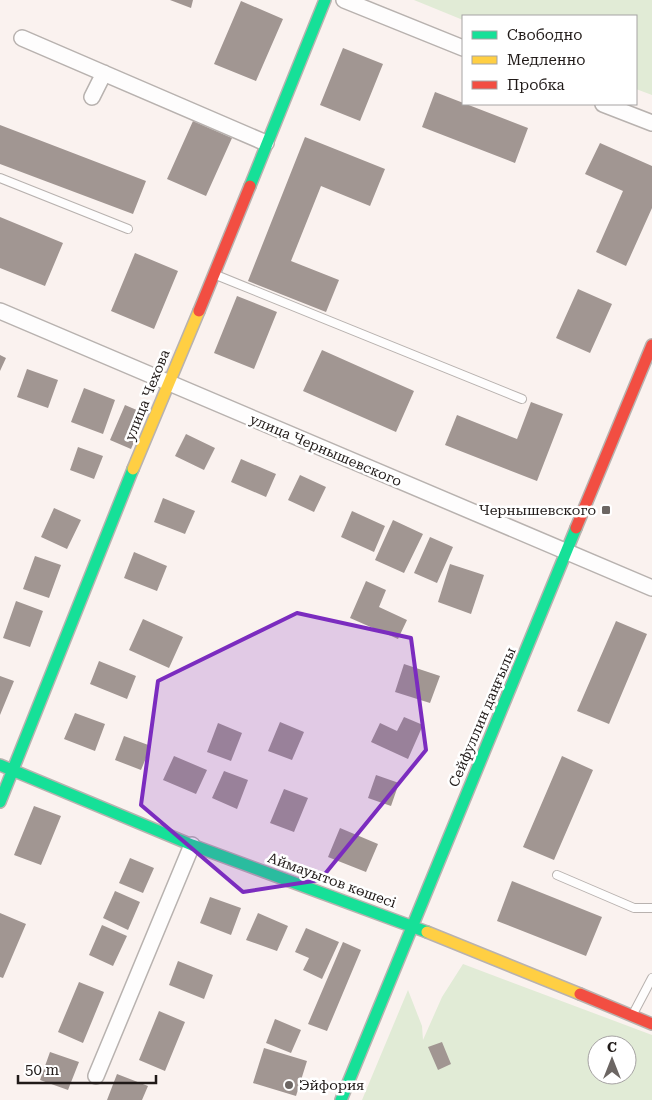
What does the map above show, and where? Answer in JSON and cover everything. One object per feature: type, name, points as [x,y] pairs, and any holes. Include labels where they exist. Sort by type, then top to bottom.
[{"type":"street","name":"улица Чехова","points":[[0,802],[324,0]]},
{"type":"street","points":[[344,0],[462,48]]},
{"type":"street","points":[[22,38],[266,143]]},
{"type":"street","points":[[92,97],[104,73]]},
{"type":"street","points":[[606,105],[652,123]]},
{"type":"street","name":"улица Чернышевского","points":[[0,311],[652,588]]},
{"type":"street","name":"Сейфуллин даңғылы","points":[[341,1100],[411,925],[651,350]]},
{"type":"street","name":"Аймауытов көшесі","points":[[0,766],[192,845],[411,925],[652,1024]]},
{"type":"street","points":[[96,1076],[192,845]]},
{"type":"lane","points":[[0,178],[128,229]]},
{"type":"lane","points":[[214,274],[522,399]]},
{"type":"lane","points":[[557,875],[634,908],[652,908]]},
{"type":"lane","points":[[632,1016],[652,978]]},
{"type":"highlighted area","points":[[297,613],[411,638],[426,750],[320,880],[243,892],[141,805],[158,681]]},
{"type":"green space","points":[[414,0],[652,0],[652,95],[637,89],[637,15],[462,15],[462,20]]},
{"type":"green space","points":[[463,964],[652,1035],[652,1100],[362,1100],[408,990],[422,1026],[423,1040],[442,997]]},
{"type":"building","points":[[170,0],[193,0],[191,8]]},
{"type":"building","points":[[241,1],[283,19],[256,81],[214,64]]},
{"type":"building","points":[[343,48],[383,64],[360,121],[320,105]]},
{"type":"building","points":[[435,92],[462,102],[462,105],[469,105],[528,128],[515,163],[422,127]]},
{"type":"building","points":[[193,121],[232,138],[206,196],[167,179]]},
{"type":"building","points":[[0,125],[146,181],[133,214],[0,164]]},
{"type":"building","points":[[305,137],[385,169],[370,206],[321,186],[291,261],[339,280],[326,312],[248,281]]},
{"type":"building","points":[[600,143],[652,166],[652,208],[626,266],[596,252],[623,191],[585,174]]},
{"type":"building","points":[[0,217],[63,243],[45,286],[0,268]]},
{"type":"building","points":[[135,253],[178,271],[154,329],[111,311]]},
{"type":"building","points":[[578,289],[612,304],[590,353],[556,338]]},
{"type":"building","points":[[237,296],[277,312],[254,369],[214,353]]},
{"type":"building","points":[[322,350],[414,391],[396,432],[303,391]]},
{"type":"building","points":[[0,355],[6,358],[0,371]]},
{"type":"building","points":[[27,369],[58,380],[48,408],[17,397]]},
{"type":"building","points":[[84,388],[115,400],[103,434],[71,422]]},
{"type":"building","points":[[531,402],[563,414],[537,481],[445,445],[457,415],[517,439]]},
{"type":"building","points":[[125,405],[146,414],[131,449],[110,440]]},
{"type":"building","points":[[186,434],[215,448],[204,470],[175,456]]},
{"type":"building","points":[[78,447],[103,456],[94,479],[70,470]]},
{"type":"building","points":[[241,459],[276,474],[266,497],[231,482]]},
{"type":"building","points":[[300,475],[326,487],[314,512],[288,500]]},
{"type":"building","points":[[163,498],[195,511],[185,534],[154,522]]},
{"type":"building","points":[[54,508],[81,520],[67,549],[41,537]]},
{"type":"building","points":[[352,511],[385,526],[374,552],[341,537]]},
{"type":"building","points":[[393,520],[423,534],[404,573],[375,560]]},
{"type":"building","points":[[430,537],[453,547],[437,583],[414,573]]},
{"type":"building","points":[[134,552],[167,566],[157,591],[124,578]]},
{"type":"building","points":[[35,556],[61,565],[49,598],[23,589]]},
{"type":"building","points":[[450,564],[484,575],[471,614],[438,602]]},
{"type":"building","points":[[366,581],[386,590],[379,607],[407,620],[398,639],[350,618]]},
{"type":"building","points":[[16,601],[43,611],[30,647],[3,638]]},
{"type":"building","points":[[143,619],[183,637],[169,668],[129,650]]},
{"type":"building","points":[[616,621],[647,634],[609,724],[577,711]]},
{"type":"building","points":[[99,661],[136,676],[127,699],[90,684]]},
{"type":"building","points":[[404,664],[440,676],[430,703],[395,692]]},
{"type":"building","points":[[0,676],[14,681],[0,715]]},
{"type":"building","points":[[75,713],[105,724],[95,751],[64,739]]},
{"type":"building","points":[[404,717],[423,725],[408,759],[371,742],[380,723],[397,731]]},
{"type":"building","points":[[280,722],[304,732],[292,760],[268,751]]},
{"type":"building","points":[[218,723],[242,733],[231,761],[207,752]]},
{"type":"building","points":[[124,736],[151,746],[141,770],[115,760]]},
{"type":"building","points":[[174,756],[207,770],[196,794],[163,780]]},
{"type":"building","points":[[562,756],[593,770],[554,860],[523,847]]},
{"type":"building","points":[[224,771],[248,780],[237,809],[212,798]]},
{"type":"building","points":[[376,775],[399,783],[391,806],[368,798]]},
{"type":"building","points":[[284,789],[308,798],[294,832],[270,823]]},
{"type":"building","points":[[34,806],[61,816],[41,865],[14,855]]},
{"type":"building","points":[[340,828],[378,844],[366,872],[328,857]]},
{"type":"building","points":[[130,858],[154,868],[143,893],[119,883]]},
{"type":"building","points":[[512,881],[602,917],[586,956],[497,921]]},
{"type":"building","points":[[115,891],[140,902],[128,930],[103,918]]},
{"type":"building","points":[[210,897],[241,908],[231,935],[200,923]]},
{"type":"building","points":[[0,913],[26,924],[3,978],[0,977]]},
{"type":"building","points":[[258,913],[288,926],[277,951],[246,940]]},
{"type":"building","points":[[102,925],[127,936],[113,966],[89,955]]},
{"type":"building","points":[[306,928],[339,942],[322,979],[303,970],[309,958],[295,952]]},
{"type":"building","points":[[343,942],[361,950],[327,1031],[308,1024]]},
{"type":"building","points":[[178,961],[213,975],[204,999],[169,985]]},
{"type":"building","points":[[79,982],[104,992],[83,1043],[58,1032]]},
{"type":"building","points":[[159,1011],[185,1022],[165,1071],[139,1060]]},
{"type":"building","points":[[275,1019],[301,1030],[291,1053],[266,1043]]},
{"type":"building","points":[[442,1042],[451,1064],[438,1070],[428,1047]]},
{"type":"building","points":[[264,1048],[307,1061],[296,1096],[253,1083]]},
{"type":"building","points":[[50,1052],[79,1062],[68,1090],[40,1080]]},
{"type":"building","points":[[117,1074],[148,1086],[142,1100],[107,1100]]},
{"type":"traffic: fast","points":[[250,186],[325,0]]},
{"type":"traffic: fast","points":[[0,802],[133,469]]},
{"type":"traffic: fast","points":[[341,1100],[576,528]]},
{"type":"traffic: fast","points":[[0,765],[192,845],[427,932]]},
{"type":"traffic: slow","points":[[133,469],[199,311]]},
{"type":"traffic: slow","points":[[427,932],[580,994]]},
{"type":"traffic: jam","points":[[199,311],[250,186]]},
{"type":"traffic: jam","points":[[576,528],[652,345]]},
{"type":"traffic: jam","points":[[580,994],[652,1024]]},
{"type":"place","name":"Чернышевского","points":[[606,510]]},
{"type":"place","name":"Эйфория","points":[[289,1085]]}]
